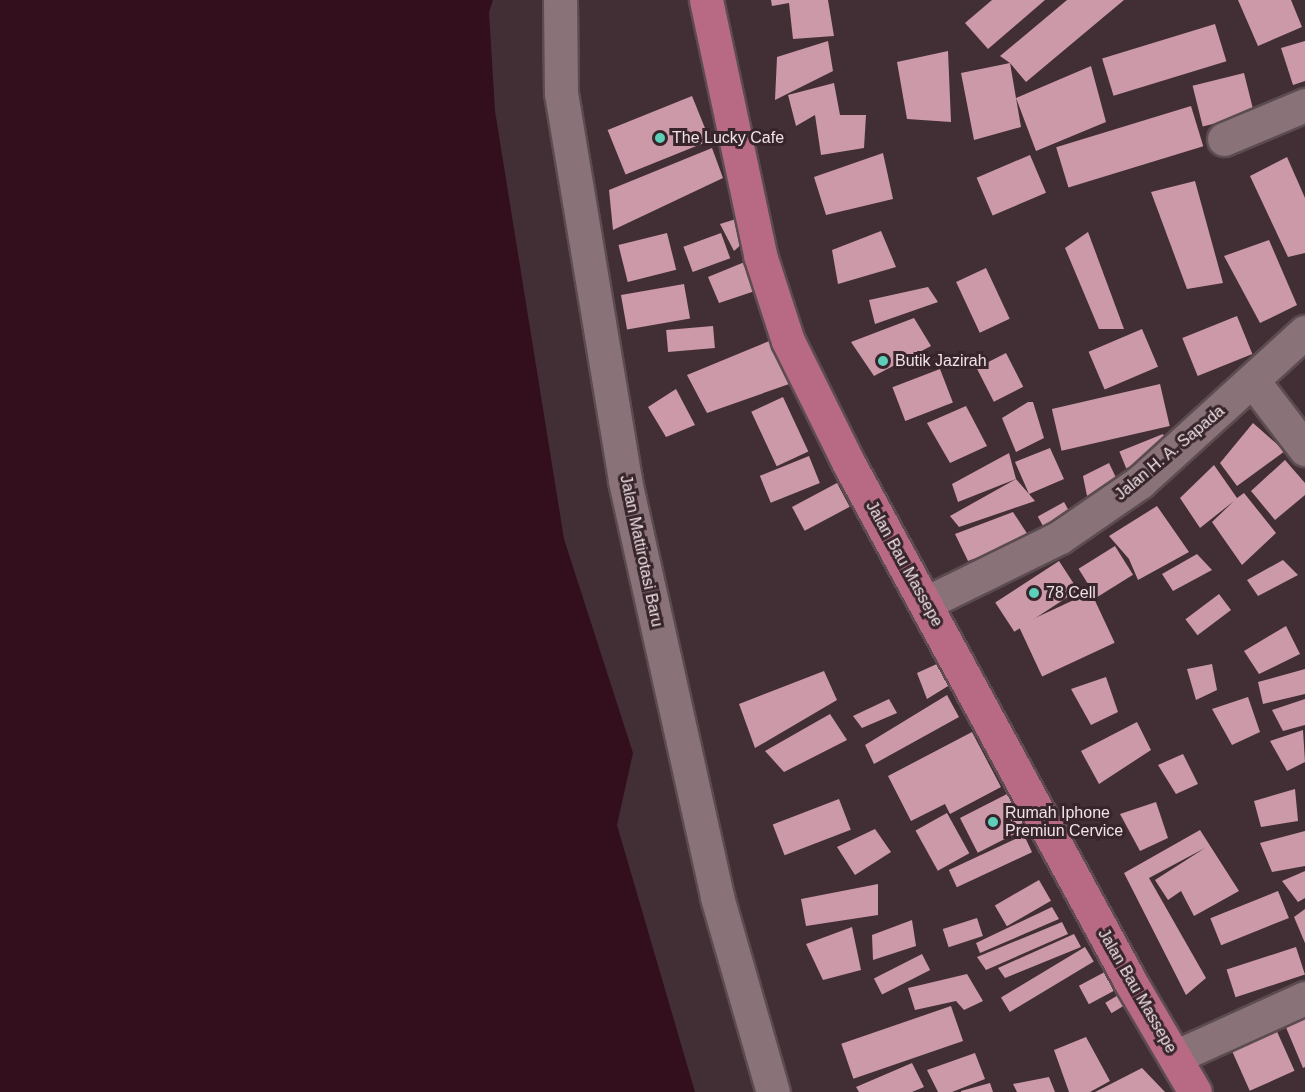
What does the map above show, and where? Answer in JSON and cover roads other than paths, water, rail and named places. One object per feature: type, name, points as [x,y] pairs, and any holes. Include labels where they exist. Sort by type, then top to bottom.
[{"type":"highway","name":"Jalan Bau Massepe","points":[[706,0],[760,255],[788,340],[849,464],[1195,1092]]},
{"type":"street","name":"Jalan Mattirotasi Baru","points":[[560,0],[561,93],[625,481],[717,897],[773,1092]]},
{"type":"street","points":[[1224,139],[1305,105]]},
{"type":"street","name":"Jalan H. A. Sapada","points":[[926,603],[1060,537],[1140,482],[1305,332]]},
{"type":"street","points":[[1253,381],[1305,449]]},
{"type":"street","points":[[1175,1057],[1305,998]]},
{"type":"place","name":"The Lucky Cafe","points":[[660,138]]},
{"type":"place","name":"Butik Jazirah","points":[[883,361]]},
{"type":"place","name":"78 Cell","points":[[1034,593]]},
{"type":"place","name":"Rumah Iphone Premiun Cervice","points":[[993,822]]}]
